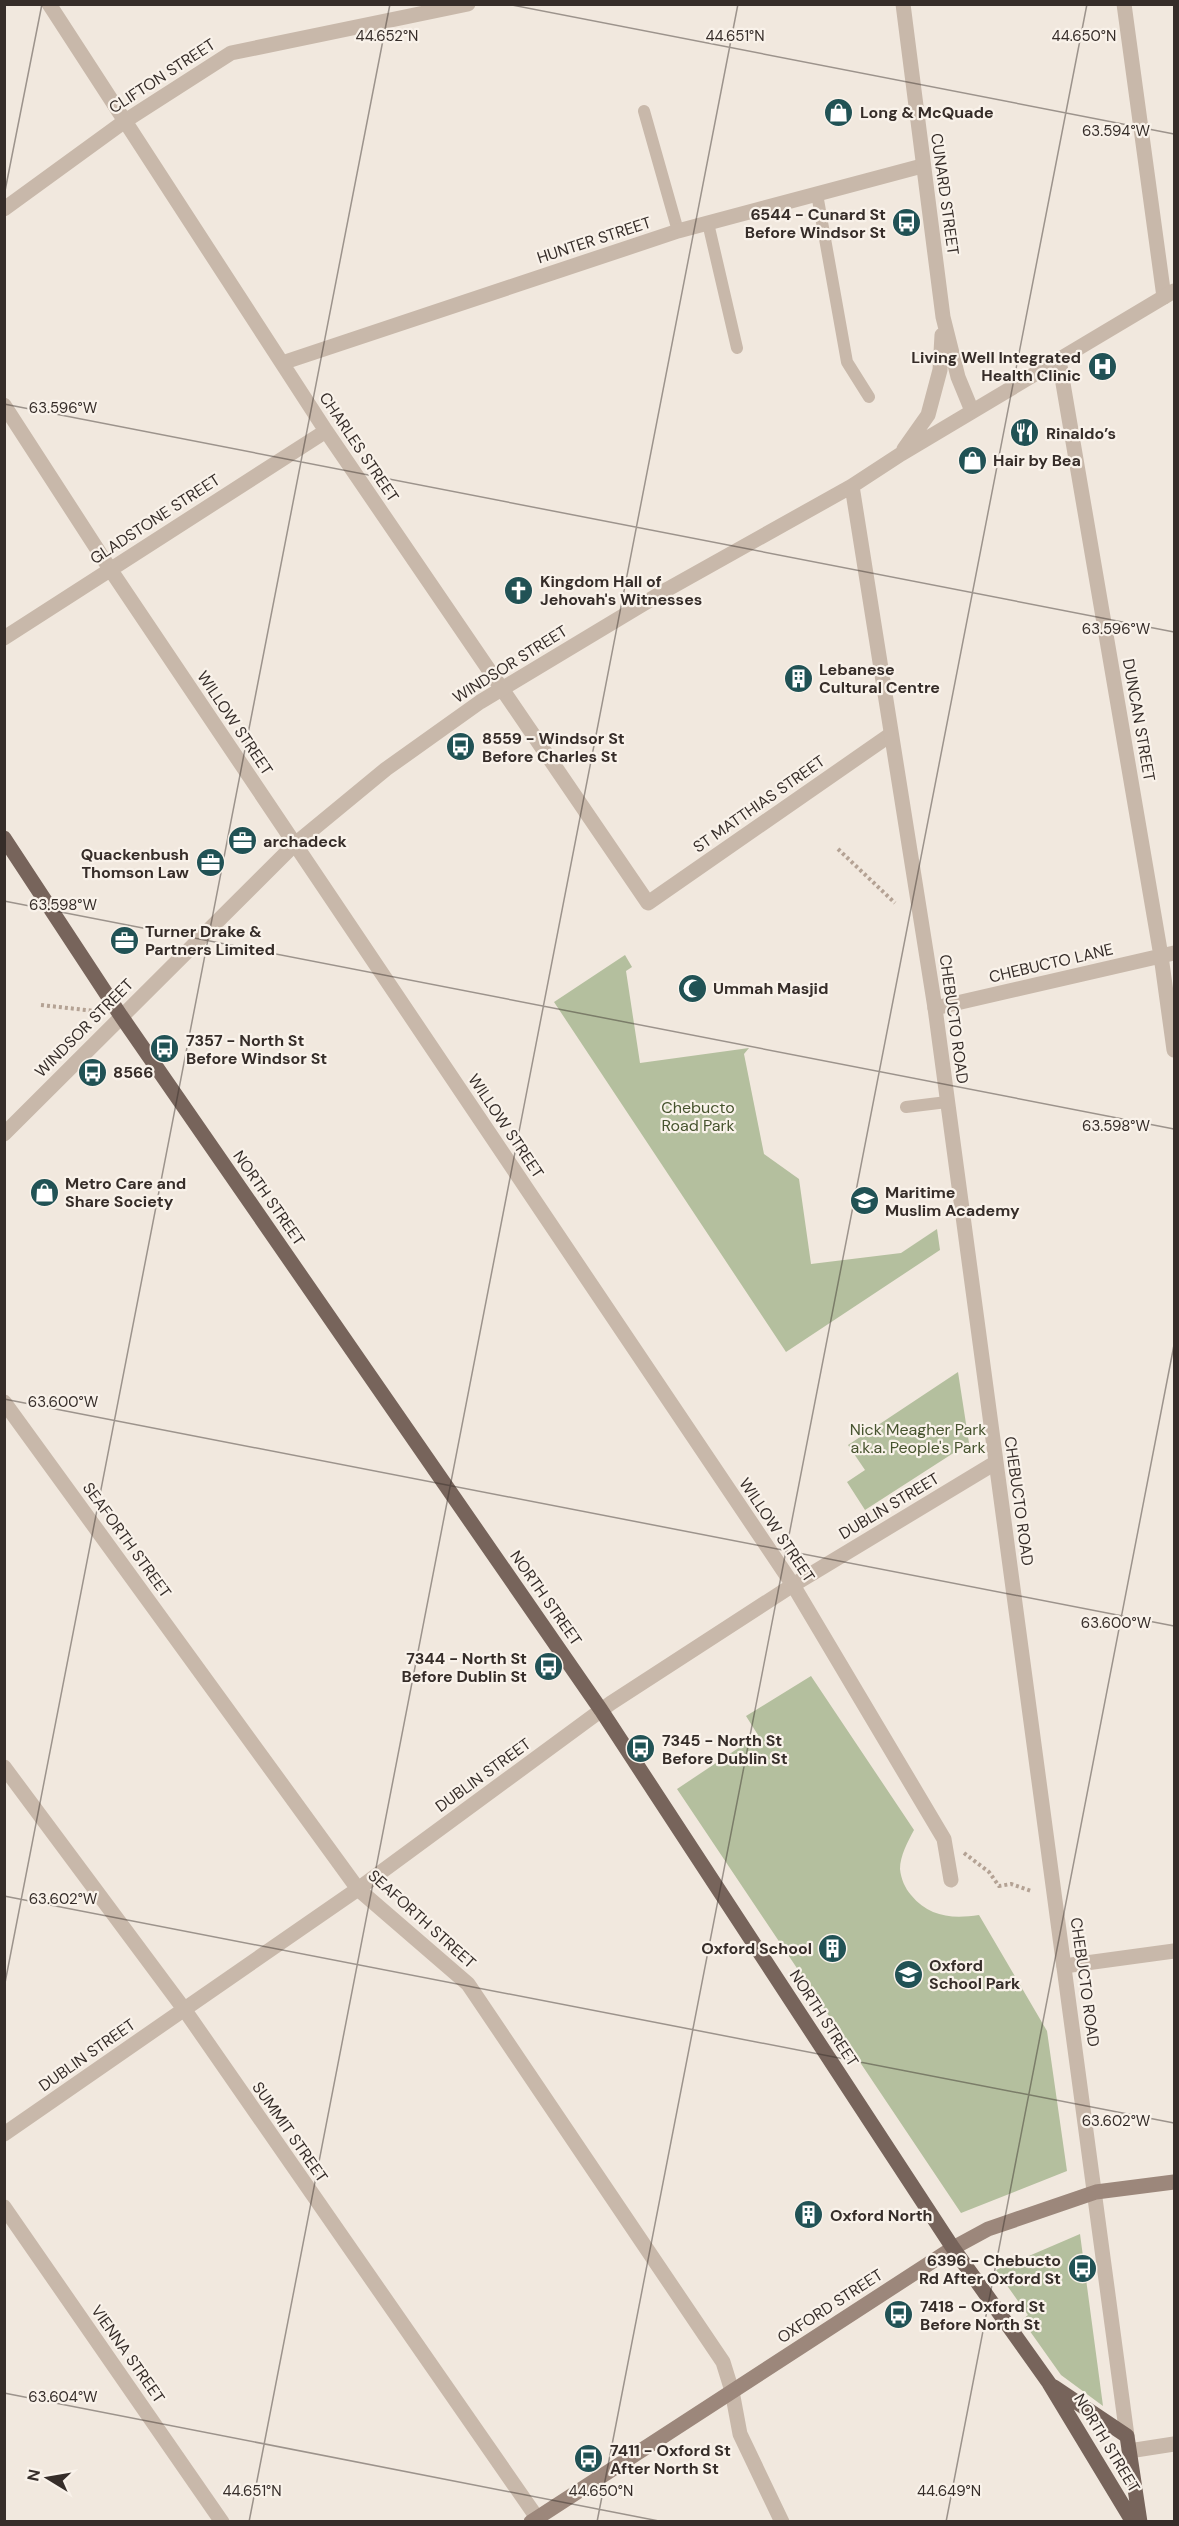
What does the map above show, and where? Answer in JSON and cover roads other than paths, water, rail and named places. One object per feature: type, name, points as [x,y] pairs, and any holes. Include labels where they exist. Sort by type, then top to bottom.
[{"type":"main road","name":"NORTH STREET","points":[[4,838],[121,1016],[601,1710],[953,2248],[1049,2383],[1133,2522]]},
{"type":"main road","name":"OXFORD STREET","points":[[536,2520],[953,2248],[988,2229],[1096,2192],[1174,2182]]},
{"type":"main road","name":"NORTH STREET","points":[[1049,2383],[1129,2444]]},
{"type":"main road","name":"CHEBUCTO ROAD","points":[[1129,2444],[1140,2522]]},
{"type":"street","name":"CHARLES STREET","points":[[49,4],[326,431],[648,903]]},
{"type":"street","name":"CLIFTON STREET","points":[[4,209],[125,121],[231,53],[468,4]]},
{"type":"street","name":"CUNARD STREET","points":[[903,4],[943,317],[958,377],[972,411]]},
{"type":"street","points":[[1124,4],[1169,294]]},
{"type":"street","name":"HUNTER STREET","points":[[282,363],[678,231],[922,166]]},
{"type":"street","name":"WINDSOR STREET","points":[[4,1134],[295,844],[386,769],[500,689],[668,589],[852,486],[901,454],[1169,294]]},
{"type":"street","name":"CUNARD STREET","points":[[901,454],[928,415],[940,370],[943,317]]},
{"type":"street","name":"DUNCAN STREET","points":[[1059,360],[1168,955],[1174,1050]]},
{"type":"street","name":"WILLOW STREET","points":[[4,405],[110,569],[793,1585],[944,1839],[951,1880]]},
{"type":"street","name":"GLADSTONE STREET","points":[[4,639],[326,431]]},
{"type":"street","name":"CHEBUCTO ROAD","points":[[852,486],[935,1008],[1129,2444]]},
{"type":"street","name":"ST MATTHIAS STREET","points":[[648,903],[890,735]]},
{"type":"street","name":"CHEBUCTO LANE","points":[[935,1008],[1168,955]]},
{"type":"street","name":"SEAFORTH STREET","points":[[4,1402],[358,1889],[468,1984],[723,2362],[732,2391],[740,2434],[782,2522]]},
{"type":"street","name":"DUBLIN STREET","points":[[4,2134],[358,1889],[601,1710],[793,1585],[996,1463]]},
{"type":"street","name":"SUMMIT STREET","points":[[4,1767],[184,2009],[536,2520]]},
{"type":"street","points":[[1064,1966],[1174,1951]]},
{"type":"street","name":"VIENNA STREET","points":[[4,2207],[222,2522]]},
{"type":"street","points":[[1129,2444],[1174,2444]]},
{"type":"lane","points":[[644,111],[678,231]]},
{"type":"lane","points":[[817,194],[846,362],[869,397]]},
{"type":"lane","points":[[708,223],[737,348]]},
{"type":"lane","points":[[906,1107],[947,1102]]},
{"type":"place","name":"Long & McQuade","points":[[839,112]]},
{"type":"place","name":"6544 - Cunard St Before Windsor St","points":[[907,223]]},
{"type":"place","name":"Living Well Integrated Health Clinic","points":[[1102,366]]},
{"type":"place","name":"Rinaldo’s","points":[[1025,433]]},
{"type":"place","name":"Hair by Bea","points":[[972,460]]},
{"type":"place","name":"Kingdom Hall of Jehovah's Witnesses","points":[[519,590]]},
{"type":"place","name":"Lebanese Cultural Centre","points":[[798,678]]},
{"type":"place","name":"8559 - Windsor St Before Charles St","points":[[461,747]]},
{"type":"place","name":"archadeck","points":[[242,841]]},
{"type":"place","name":"Quackenbush Thomson Law","points":[[210,863]]},
{"type":"place","name":"Turner Drake & Partners Limited","points":[[124,940]]},
{"type":"place","name":"Ummah Masjid","points":[[692,988]]},
{"type":"place","name":"7357 - North St Before Windsor St","points":[[165,1049]]},
{"type":"place","name":"8566","points":[[92,1072]]},
{"type":"place","name":"Metro Care and Share Society","points":[[44,1192]]},
{"type":"place","name":"Maritime Muslim Academy","points":[[864,1201]]},
{"type":"place","name":"7344 - North St Before Dublin St","points":[[548,1667]]},
{"type":"place","name":"7345 - North St Before Dublin St","points":[[641,1749]]},
{"type":"place","name":"Oxford School","points":[[833,1948]]},
{"type":"place","name":"Oxford School Park","points":[[908,1974]]},
{"type":"place","name":"Oxford North","points":[[809,2215]]},
{"type":"place","name":"6396 - Chebucto Rd After Oxford St","points":[[1082,2269]]},
{"type":"place","name":"7418 - Oxford St Before North St","points":[[899,2315]]},
{"type":"place","name":"7411 - Oxford St After North St","points":[[589,2459]]},
{"type":"park label","name":"Chebucto Road Park","points":[[698,1116]]},
{"type":"park label","name":"Nick Meagher Park a.k.a. People's Park","points":[[918,1438]]}]
